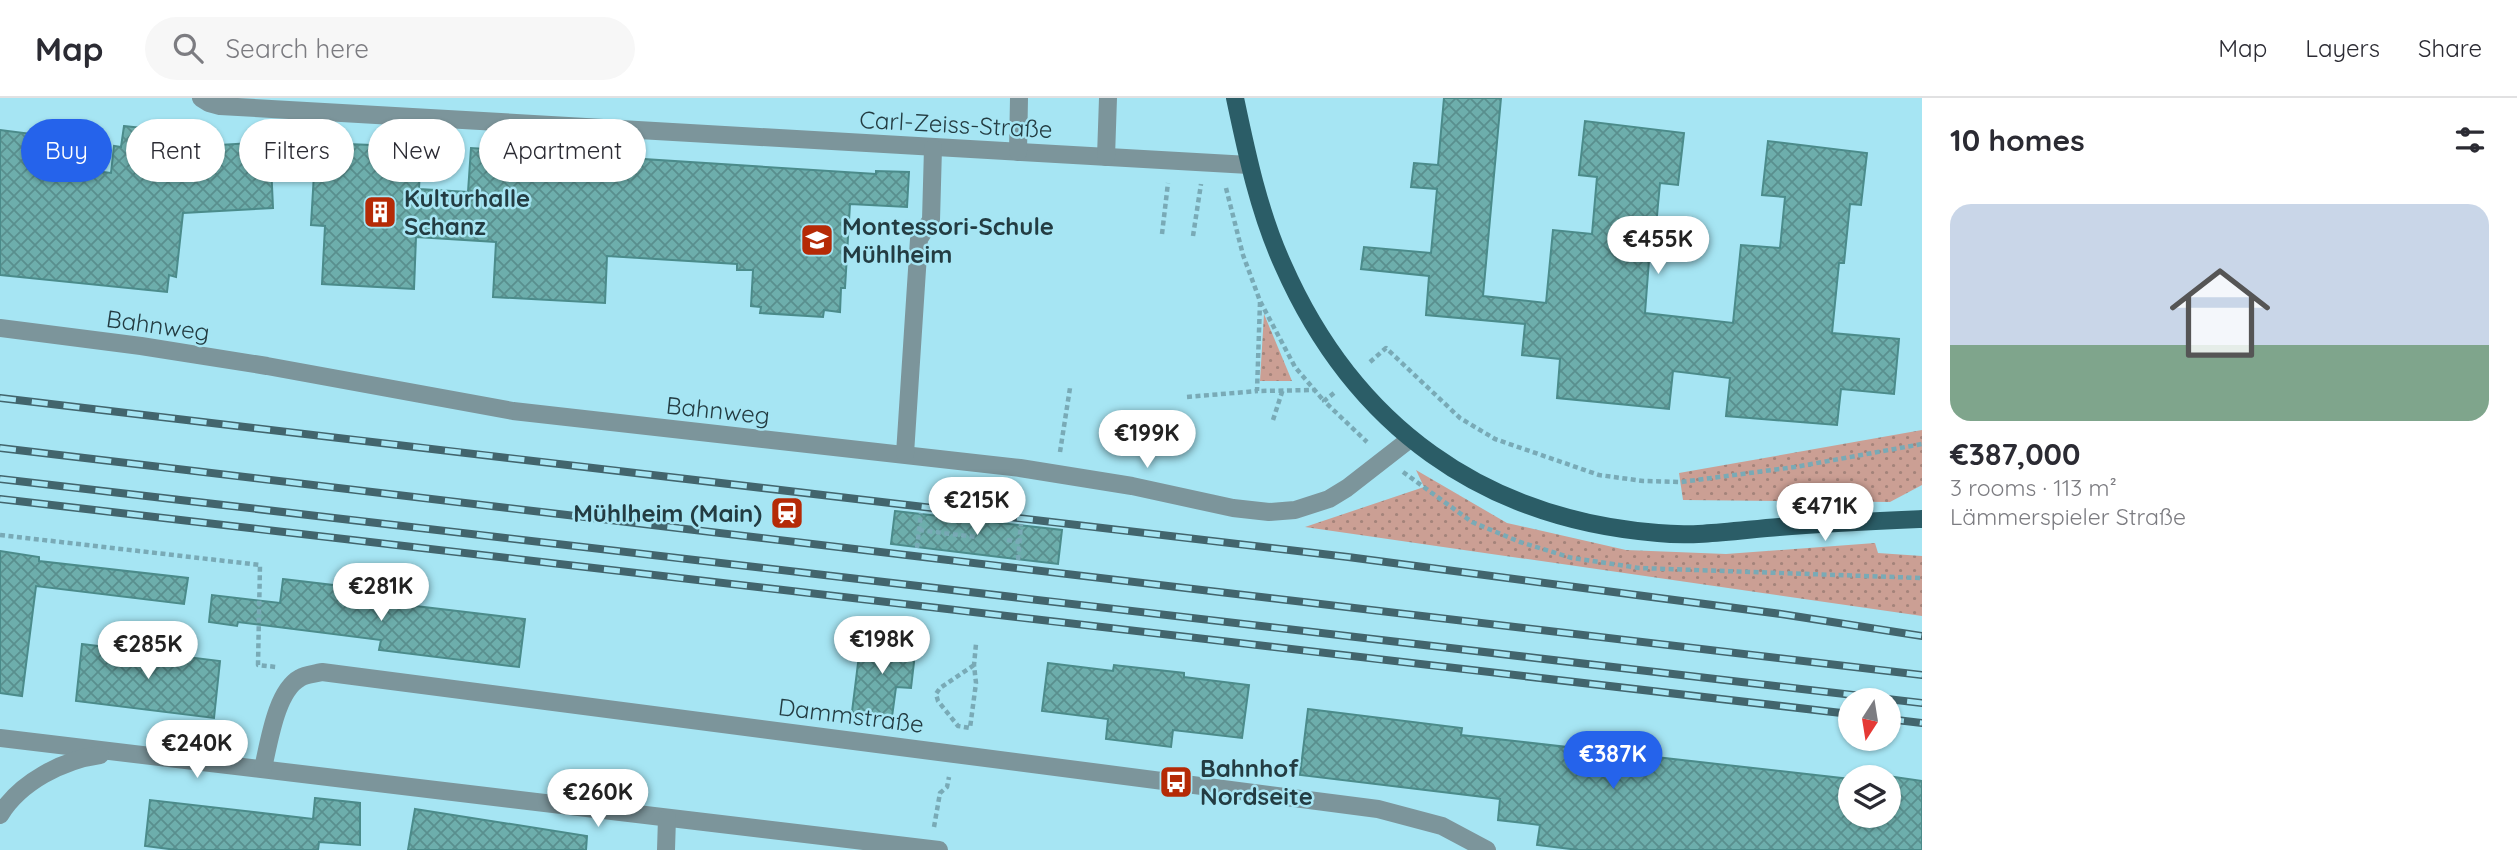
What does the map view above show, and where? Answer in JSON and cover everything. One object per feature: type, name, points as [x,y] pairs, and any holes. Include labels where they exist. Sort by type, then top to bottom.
[{"type":"main road","points":[[1235,98],[1249,165],[1282,265],[1326,344],[1377,407],[1410,439],[1446,466],[1527,506],[1562,517],[1661,534],[1922,519]]},
{"type":"street","name":"Carl-Zeiss-Straße","points":[[201,98],[220,106],[1249,165]]},
{"type":"street","points":[[1018,98],[1018,152]]},
{"type":"street","points":[[1106,157],[1108,98]]},
{"type":"street","points":[[905,454],[919,239],[931,220],[933,148]]},
{"type":"street","name":"Bahnweg","points":[[0,328],[267,366],[558,417],[905,454],[1068,475],[1233,508],[1279,512],[1329,499],[1410,439]]},
{"type":"street","points":[[263,768],[282,698],[290,686],[301,677],[322,672]]},
{"type":"street","name":"Dammstraße","points":[[322,672],[1378,809],[1442,826],[1487,850]]},
{"type":"street","points":[[0,738],[939,850]]},
{"type":"street","points":[[0,815],[21,790],[61,766],[85,757],[135,753]]},
{"type":"street","points":[[666,850],[667,818]]},
{"type":"path","points":[[1162,234],[1171,161]]},
{"type":"path","points":[[1193,236],[1212,163]]},
{"type":"path","points":[[1212,163],[1260,301],[1295,367],[1324,401],[1385,459]]},
{"type":"path","points":[[1257,391],[1260,301]]},
{"type":"path","points":[[1324,401],[1386,348],[1460,418],[1495,439],[1599,475],[1643,481],[1681,482],[1782,469],[1922,444]]},
{"type":"path","points":[[1059,462],[1070,388]]},
{"type":"path","points":[[1273,420],[1283,390]]},
{"type":"path","points":[[1187,397],[1257,391],[1315,390]]},
{"type":"path","points":[[917,548],[921,513]]},
{"type":"path","points":[[1018,560],[1021,524]]},
{"type":"path","points":[[919,530],[976,537]]},
{"type":"path","points":[[0,535],[260,565],[258,664],[322,672]]},
{"type":"path","points":[[1007,540],[1020,542]]},
{"type":"path","points":[[974,666],[940,688],[936,694],[958,726],[970,728],[976,683],[976,644]]},
{"type":"path","points":[[936,814],[940,793]]},
{"type":"shaded area","points":[[1264,314],[1292,381],[1260,381]]},
{"type":"shaded area","points":[[1922,430],[1922,485],[1890,502],[1683,500],[1679,473]]},
{"type":"shaded area","points":[[1416,470],[1507,523],[1626,550],[1726,554],[1875,543],[1878,553],[1922,556],[1922,616],[1305,527],[1424,487]]},
{"type":"building","points":[[1444,98],[1501,98],[1483,296],[1546,303],[1553,230],[1592,234],[1597,177],[1579,175],[1585,121],[1684,133],[1678,185],[1660,183],[1654,248],[1650,247],[1645,313],[1733,323],[1741,245],[1780,248],[1785,197],[1762,195],[1768,141],[1867,153],[1861,205],[1850,204],[1844,263],[1839,263],[1832,333],[1899,339],[1894,394],[1841,389],[1837,425],[1726,416],[1730,378],[1673,371],[1669,409],[1557,398],[1560,359],[1522,355],[1525,324],[1426,315],[1429,276],[1361,269],[1364,247],[1431,253],[1437,189],[1411,187],[1414,163],[1438,165]]},
{"type":"building","points":[[126,126],[126,182],[225,182],[225,145],[239,144],[239,182],[272,182],[273,208],[183,213],[176,277],[169,275],[167,292],[0,275],[0,130],[21,133],[21,182],[112,182],[114,146],[121,147]]},
{"type":"building","points":[[354,144],[368,145],[368,182],[419,182],[419,189],[468,192],[471,148],[479,149],[479,182],[646,182],[646,159],[876,174],[876,171],[909,172],[907,207],[850,204],[845,288],[841,288],[840,312],[824,310],[823,317],[760,313],[761,307],[751,306],[753,270],[737,270],[737,264],[607,256],[605,303],[493,297],[496,242],[416,237],[414,289],[322,284],[325,226],[311,225],[314,182],[354,182]]},
{"type":"building","points":[[895,511],[1062,530],[1058,564],[891,544]]},
{"type":"building","points":[[0,551],[39,557],[39,561],[188,578],[184,604],[36,586],[22,696],[0,693]]},
{"type":"building","points":[[283,579],[341,586],[340,597],[525,619],[519,667],[379,650],[381,640],[238,622],[237,626],[209,622],[212,595],[280,603]]},
{"type":"building","points":[[861,639],[916,645],[911,688],[896,687],[892,717],[852,712]]},
{"type":"building","points":[[82,644],[220,661],[214,718],[76,701]]},
{"type":"building","points":[[1048,663],[1113,671],[1114,665],[1184,673],[1184,677],[1249,685],[1242,738],[1173,730],[1171,747],[1106,739],[1108,719],[1042,711]]},
{"type":"building","points":[[1308,709],[1462,728],[1461,735],[1838,778],[1838,828],[1901,828],[1901,778],[1922,781],[1922,850],[1579,850],[1537,845],[1540,825],[1498,820],[1500,799],[1300,775]]},
{"type":"building","points":[[315,798],[360,803],[360,845],[319,842],[318,850],[177,850],[145,846],[150,800],[313,819]]},
{"type":"building","points":[[415,809],[587,836],[586,850],[408,850]]},
{"type":"railway","points":[[0,398],[1348,557],[1781,614],[1922,636]]},
{"type":"railway","points":[[0,448],[1922,675]]},
{"type":"railway","points":[[0,479],[1922,703]]},
{"type":"railway","points":[[0,499],[1838,713]]},
{"type":"railway","points":[[1901,721],[1922,723]]},
{"type":"place","name":"Kulturhalle Schanz","points":[[380,212]]},
{"type":"place","name":"Montessori-Schule Mühlheim","points":[[817,240]]},
{"type":"place","name":"Mühlheim (Main)","points":[[787,513]]},
{"type":"place","name":"Bahnhof Nordseite","points":[[1176,782]]}]
